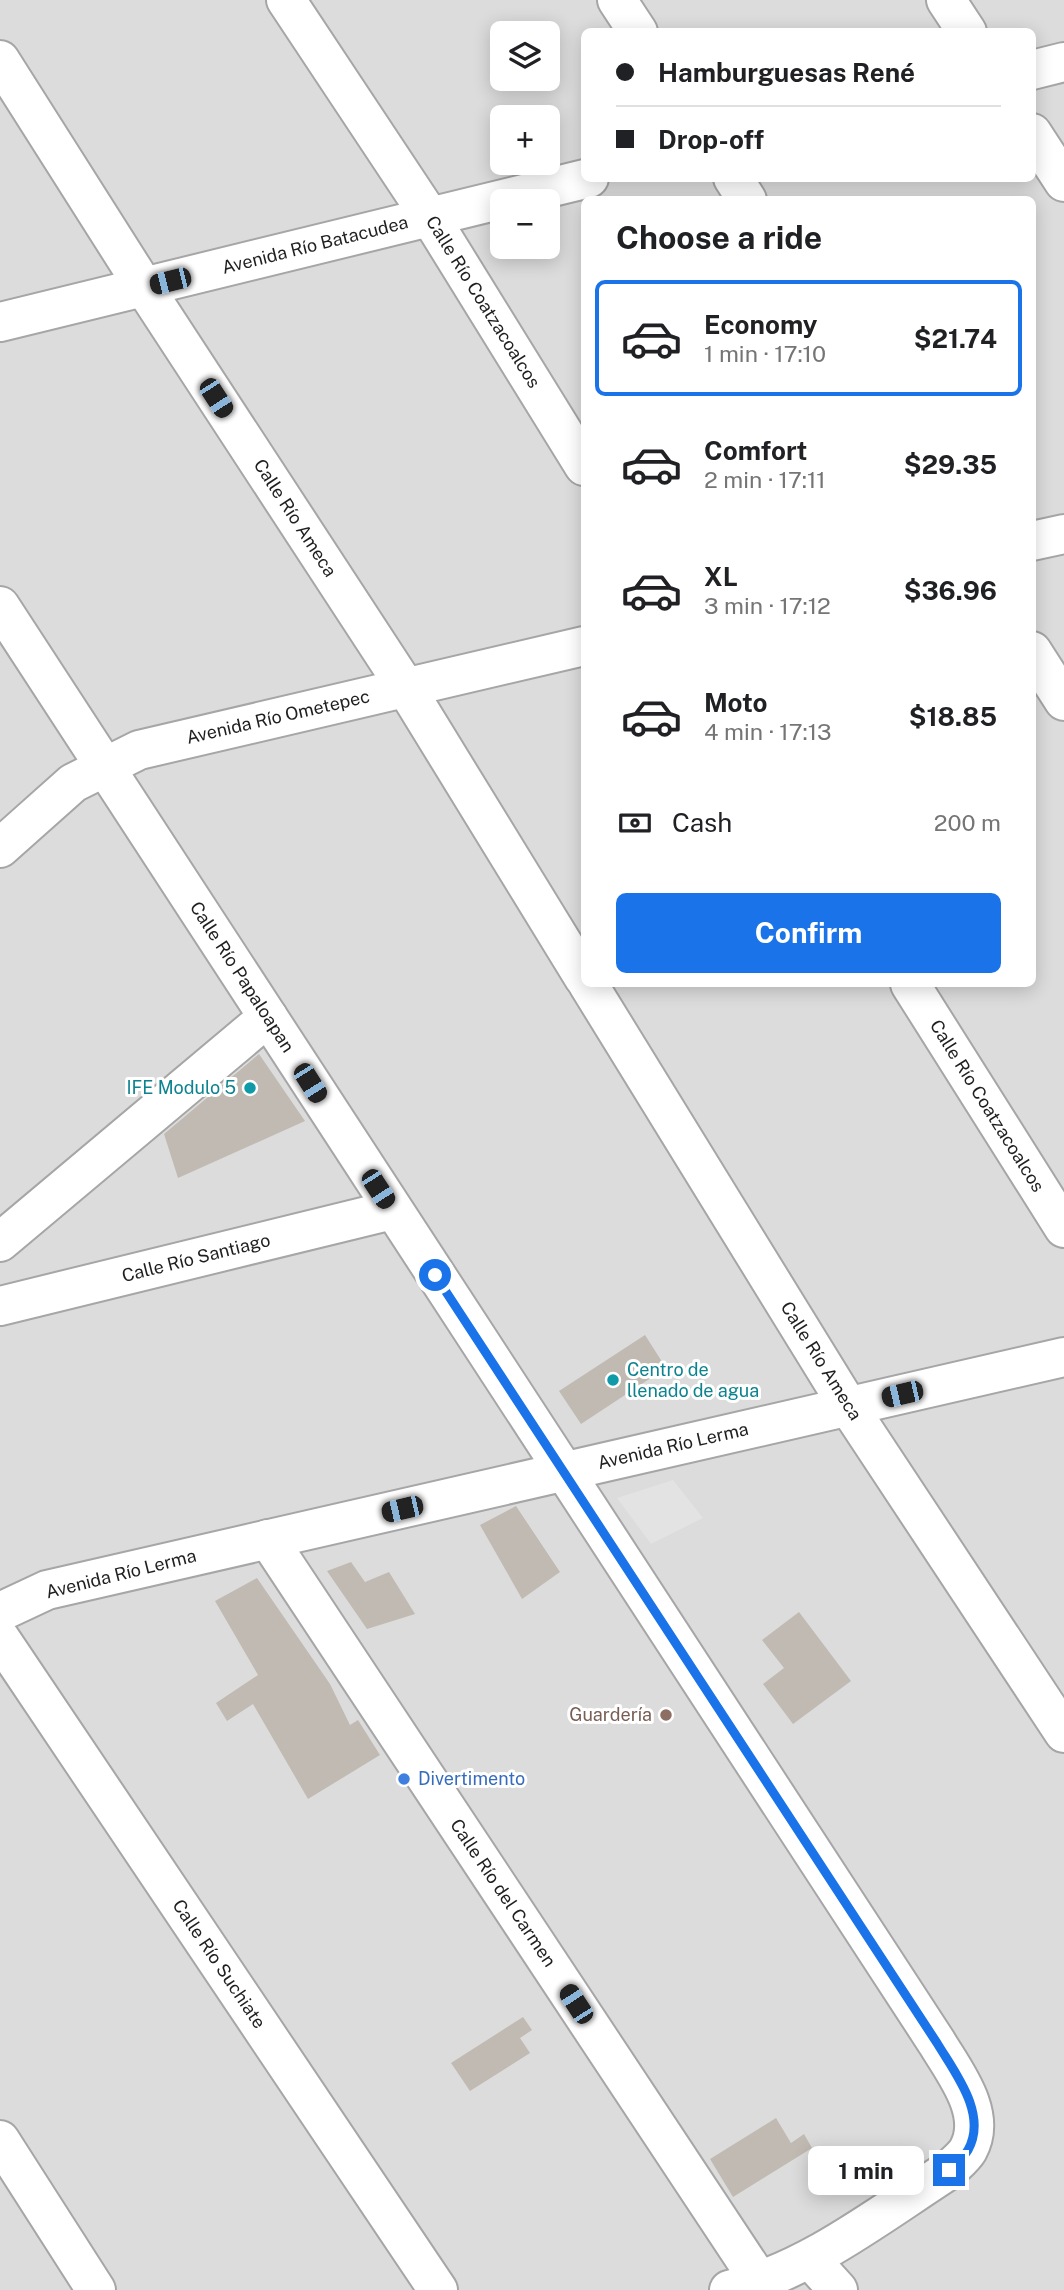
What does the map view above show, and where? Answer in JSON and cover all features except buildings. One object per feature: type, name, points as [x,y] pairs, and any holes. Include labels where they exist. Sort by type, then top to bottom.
[{"type":"street","name":"Calle Río Coatzacoalcos","points":[[286,0],[430,217],[581,461]]},
{"type":"street","points":[[617,0],[635,28]]},
{"type":"street","points":[[946,0],[964,28]]},
{"type":"street","name":"Calle Río Ameca","points":[[0,60],[144,287],[406,688],[581,973]]},
{"type":"street","points":[[1036,69],[1064,62]]},
{"type":"street","points":[[1036,139],[1064,182]]},
{"type":"street","name":"Avenida Río Batacudea","points":[[0,322],[581,180]]},
{"type":"street","points":[[1036,540],[1064,534]]},
{"type":"street","name":"Calle Río Papaloapan","points":[[0,606],[968,2094],[975,2128],[968,2151],[949,2170],[810,2259]]},
{"type":"street","name":"Avenida Río Ometepec","points":[[0,848],[73,783],[139,750],[581,647]]},
{"type":"street","points":[[1036,657],[1064,701]]},
{"type":"street","name":"Calle Río Ameca","points":[[590,987],[848,1406],[1064,1732]]},
{"type":"street","name":"Calle Río Coatzacoalcos","points":[[911,987],[1064,1228]]},
{"type":"street","points":[[0,1241],[268,1017]]},
{"type":"street","name":"Calle Río Santiago","points":[[0,1306],[392,1210]]},
{"type":"street","name":"Avenida Río Lerma","points":[[0,1612],[47,1590],[1064,1357]]},
{"type":"street","name":"Calle Río del Carmen","points":[[268,1539],[745,2286]]},
{"type":"street","name":"Calle Río Suchiate","points":[[0,1639],[438,2290]]},
{"type":"street","points":[[0,2140],[96,2290]]},
{"type":"street","points":[[745,2286],[810,2259],[838,2290]]},
{"type":"shaded area","points":[[0,0],[1064,0],[1064,2290],[0,2290]]},
{"type":"shaded area","points":[[673,1480],[703,1518],[651,1544],[617,1498]]},
{"type":"place","name":"IFE Modulo 5","points":[[250,1088]]},
{"type":"place","name":"Centro de llenado de agua","points":[[613,1380]]},
{"type":"place","name":"Guardería","points":[[666,1715]]},
{"type":"place","name":"Divertimento","points":[[404,1779]]},
{"type":"route","points":[[435,1275],[968,2094],[975,2128],[968,2151],[949,2170]]}]
